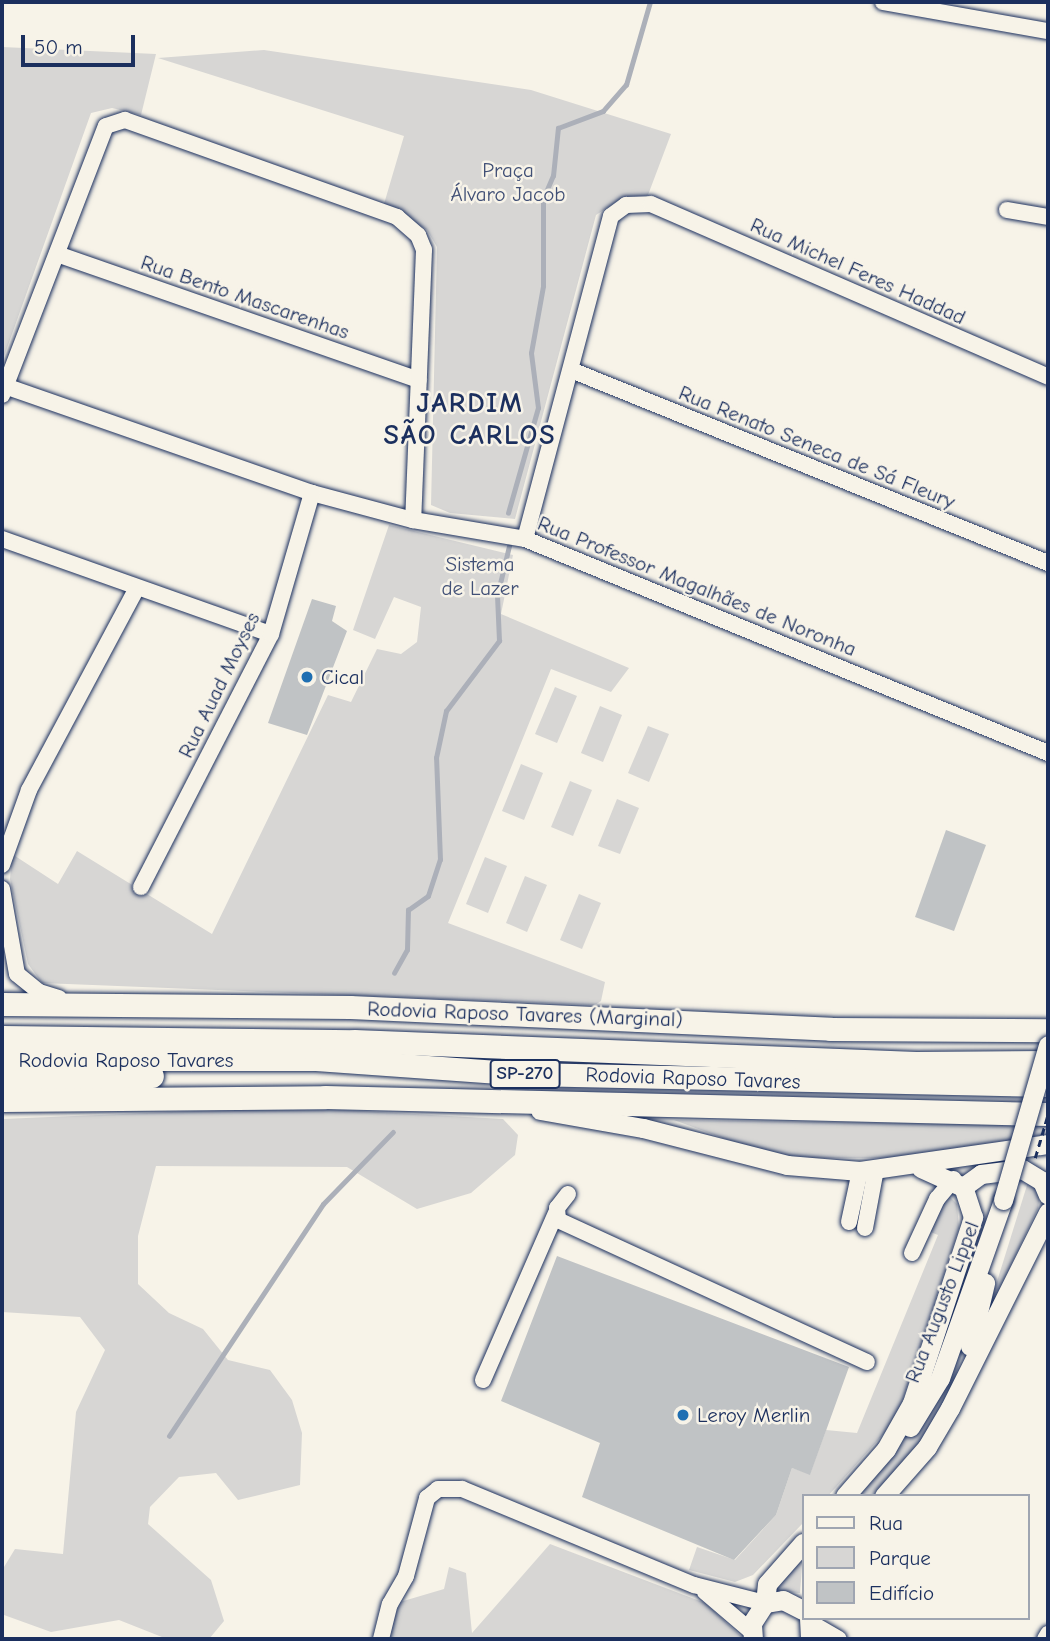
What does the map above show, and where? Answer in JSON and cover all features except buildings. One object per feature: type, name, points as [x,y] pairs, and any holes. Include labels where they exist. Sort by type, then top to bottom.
[{"type":"highway","name":"Rodovia Raposo Tavares (Marginal)","points":[[2,1004],[349,1007],[830,1029],[1048,1030]]},
{"type":"highway","name":"Rodovia Raposo Tavares","points":[[2,1037],[354,1041],[916,1063],[1048,1062]]},
{"type":"highway","name":"Rodovia Raposo Tavares","points":[[2,1059],[362,1060],[527,1074],[1048,1085]]},
{"type":"highway","points":[[2,1082],[316,1069],[362,1060]]},
{"type":"highway","name":"SP-270","points":[[2,1100],[325,1097],[501,1104],[1048,1114]]},
{"type":"main road","points":[[1002,1205],[1048,1045]]},
{"type":"main road","points":[[501,1104],[643,1128],[787,1165],[868,1170],[913,1166],[1048,1144]]},
{"type":"main road","points":[[913,1166],[959,1183]]},
{"type":"main road","name":"Rua Augusto Lippel","points":[[886,1449],[920,1382],[971,1228],[973,1217],[959,1183],[981,1174],[1022,1169],[1042,1181],[1048,1207],[960,1388],[927,1447],[886,1494]]},
{"type":"main road","name":"Rua Augusto Lippel","points":[[960,1388],[1002,1205]]},
{"type":"main road","name":"Rua Augusto Lippel","points":[[847,1494],[886,1449],[908,1430],[940,1378],[1002,1205]]},
{"type":"main road","points":[[752,1635],[766,1594],[802,1544]]},
{"type":"main road","points":[[766,1594],[783,1600],[802,1617]]},
{"type":"street","points":[[886,2],[1048,31]]},
{"type":"street","points":[[3,389],[106,126],[125,120],[397,217],[418,236],[424,250],[413,520]]},
{"type":"street","name":"Rua Michel Feres Haddad","points":[[571,370],[611,216],[626,205],[651,204],[1048,377]]},
{"type":"street","points":[[1007,209],[1048,217]]},
{"type":"street","name":"Rua Bento Mascarenhas","points":[[57,254],[419,380]]},
{"type":"street","points":[[525,539],[571,370]]},
{"type":"street","name":"Rua Renato Seneca de Sá Fleury","points":[[571,370],[1048,563]]},
{"type":"street","name":"Rua Professor Magalhães de Noronha","points":[[3,389],[312,493],[413,520],[525,539],[1048,753]]},
{"type":"street","name":"Rua Auad Moyses","points":[[141,887],[271,634],[312,493]]},
{"type":"street","points":[[2,539],[271,634]]},
{"type":"street","points":[[2,831],[29,790],[137,587]]},
{"type":"street","points":[[2,865],[29,790]]},
{"type":"street","points":[[2,889],[12,963],[22,980],[56,998],[100,1003]]},
{"type":"street","points":[[857,1225],[868,1170]]},
{"type":"street","points":[[912,1252],[937,1199],[959,1183]]},
{"type":"street","points":[[483,1380],[556,1213],[568,1194]]},
{"type":"street","points":[[556,1213],[558,1220],[867,1362]]},
{"type":"street","points":[[381,1639],[390,1604],[406,1576],[426,1498],[438,1489],[462,1489],[694,1585],[740,1616],[752,1635]]},
{"type":"street","points":[[694,1585],[733,1592],[766,1594]]},
{"type":"street","points":[[808,1623],[838,1639]]},
{"type":"street","points":[[1045,1639],[1048,1634]]},
{"type":"green space","points":[[2,47],[156,54],[141,115],[112,108],[91,113],[2,362]]},
{"type":"green space","name":"Praça Álvaro Jacob","points":[[264,50],[531,90],[671,134],[648,195],[619,200],[596,215],[515,519],[450,513],[431,505],[437,247],[427,230],[384,204],[404,136],[158,58]]},
{"type":"green space","name":"Sistema de Lazer","points":[[389,525],[513,555],[501,614],[629,668],[611,692],[551,669],[448,923],[605,982],[601,1001],[595,1005],[42,983],[28,964],[10,879],[12,854],[58,884],[77,851],[212,934],[328,695],[351,702],[377,649],[401,654],[417,642],[421,607],[394,597],[375,639],[353,630]]},
{"type":"green space","points":[[555,687],[577,696],[557,743],[535,734]]},
{"type":"green space","points":[[600,706],[622,715],[603,762],[581,753]]},
{"type":"green space","points":[[648,726],[669,734],[649,782],[628,773]]},
{"type":"green space","points":[[521,764],[543,773],[524,820],[502,811]]},
{"type":"green space","points":[[570,781],[592,790],[573,836],[551,827]]},
{"type":"green space","points":[[617,799],[639,808],[620,854],[598,846]]},
{"type":"green space","points":[[485,857],[507,866],[488,913],[466,904]]},
{"type":"green space","points":[[525,876],[547,885],[527,932],[506,923]]},
{"type":"green space","points":[[579,894],[601,903],[582,949],[560,940]]},
{"type":"green space","points":[[289,1107],[503,1119],[518,1135],[515,1155],[471,1193],[417,1209],[347,1167],[156,1166],[138,1236],[138,1284],[169,1313],[203,1329],[228,1360],[270,1370],[292,1400],[302,1433],[300,1485],[238,1500],[216,1473],[179,1477],[150,1507],[148,1524],[211,1580],[224,1621],[209,1639],[167,1639],[119,1620],[51,1632],[4,1615],[4,1567],[15,1549],[63,1554],[76,1412],[105,1350],[80,1317],[2,1312],[2,1119]]},
{"type":"green space","points":[[674,1120],[1048,1125],[1048,1134],[909,1158],[800,1158],[750,1148]]},
{"type":"green space","points":[[1028,1182],[1040,1195],[1038,1208],[985,1320]]},
{"type":"green space","points":[[949,1196],[957,1204],[959,1228],[898,1414],[887,1430],[830,1494],[802,1494],[802,1524],[753,1575],[735,1582],[689,1570],[697,1547],[735,1560],[776,1515],[792,1468],[810,1474],[826,1430],[857,1433],[938,1235],[928,1231],[936,1212]]},
{"type":"green space","points":[[973,1317],[954,1382],[927,1434],[877,1494],[858,1494],[933,1403]]},
{"type":"green space","points":[[550,1544],[705,1603],[744,1639],[387,1639],[400,1602],[444,1589],[449,1567],[466,1573],[472,1633]]},
{"type":"green space","points":[[802,1555],[800,1593],[774,1591]]},
{"type":"waterway","points":[[508,513],[538,408],[531,353],[543,286],[543,199],[553,176],[558,128],[603,111],[626,85],[650,2]]},
{"type":"waterway","points":[[394,973],[407,950],[408,910],[428,896],[440,860],[436,758],[446,711],[499,641],[497,596],[509,546]]},
{"type":"waterway","points":[[169,1436],[323,1204],[393,1132]]},
{"type":"place","name":"Cical","points":[[307,677]]},
{"type":"place","name":"Leroy Merlin","points":[[683,1415]]},
{"type":"district","name":"JARDIM SÃO CARLOS","points":[[470,419]]}]
